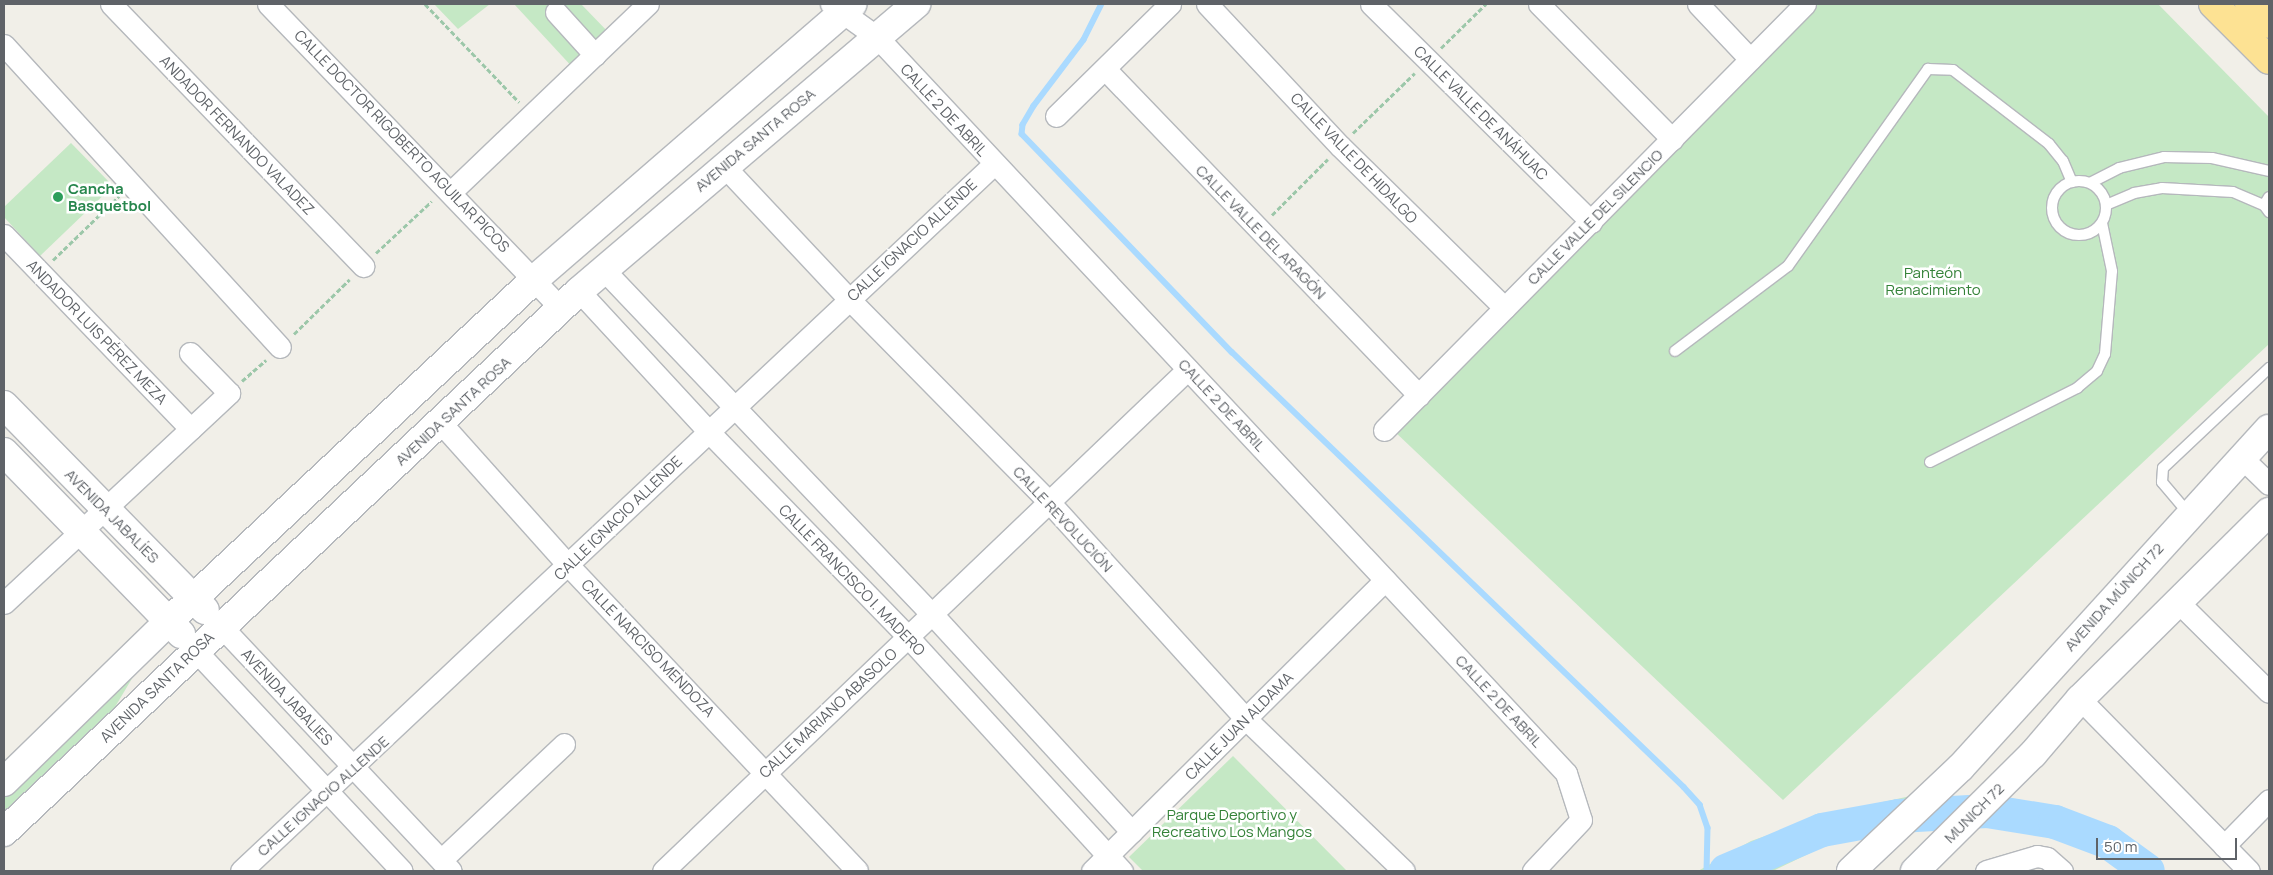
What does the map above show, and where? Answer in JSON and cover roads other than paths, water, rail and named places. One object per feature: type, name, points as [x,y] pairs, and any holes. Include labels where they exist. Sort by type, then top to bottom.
[{"type":"highway","points":[[2213,4],[2269,60]]},
{"type":"highway","points":[[2248,4],[2269,24]]},
{"type":"main road","name":"AVENIDA SANTA ROSA","points":[[4,832],[220,625],[441,423],[603,269],[916,4]]},
{"type":"main road","points":[[4,782],[169,621],[535,279],[842,7]]},
{"type":"main road","name":"AVENIDA JABALÍES","points":[[4,405],[220,625]]},
{"type":"main road","name":"AVENIDA MÚNICH 72","points":[[1851,871],[1961,767],[2241,457],[2269,429]]},
{"type":"main road","points":[[4,452],[78,532],[196,650]]},
{"type":"main road","points":[[2080,699],[2269,512]]},
{"type":"main road","name":"MUNICH 72","points":[[1921,866],[2033,754],[2080,699]]},
{"type":"street","name":"ANDADOR FERNANDO VALADEZ","points":[[111,4],[363,266]]},
{"type":"street","name":"CALLE DOCTOR RIGOBERTO AGUILAR PICOS","points":[[268,4],[452,191],[535,279],[570,299]]},
{"type":"street","points":[[452,191],[648,4]]},
{"type":"street","points":[[1056,116],[1170,4]]},
{"type":"street","name":"CALLE VALLE DE HIDALGO","points":[[1207,4],[1340,146],[1505,308]]},
{"type":"street","name":"CALLE VALLE DE ANÁHUAC","points":[[1371,4],[1591,222]]},
{"type":"street","points":[[1539,4],[1672,139]]},
{"type":"street","points":[[1698,4],[1750,59]]},
{"type":"street","name":"CALLE VALLE DEL SILENCIO","points":[[1384,430],[1805,4]]},
{"type":"street","name":"CALLE 2 DE ABRIL","points":[[842,7],[877,37],[1566,774],[1581,820],[1533,871]]},
{"type":"street","points":[[556,12],[595,55]]},
{"type":"street","points":[[4,46],[280,347]]},
{"type":"street","name":"CALLE VALLE DEL ARAGÓN","points":[[1105,69],[1419,395]]},
{"type":"street","name":"CALLE IGNACIO ALLENDE","points":[[241,871],[326,790],[354,769],[848,298],[994,164]]},
{"type":"street","name":"CALLE REVOLUCIÓN","points":[[724,166],[848,298],[1050,503],[1246,719],[1404,871]]},
{"type":"street","name":"ANDADOR LUIS PÉREZ MEZA","points":[[4,235],[191,429]]},
{"type":"street","points":[[603,269],[933,615],[1132,832]]},
{"type":"street","name":"CALLE FRANCISCO I. MADERO","points":[[570,299],[708,431],[909,638],[1116,864]]},
{"type":"street","points":[[4,603],[229,393],[190,354]]},
{"type":"street","name":"CALLE MARIANO ABASOLO","points":[[663,871],[766,771],[909,638],[1188,369]]},
{"type":"street","name":"CALLE NARCISO MENDOZA","points":[[441,423],[569,566],[766,771],[858,871]]},
{"type":"street","points":[[2241,457],[2269,484]]},
{"type":"street","name":"CALLE JUAN ALDAMA","points":[[1092,871],[1116,864],[1132,832],[1385,580]]},
{"type":"street","points":[[2177,601],[2269,692]]},
{"type":"street","name":"AVENIDA JABALIES","points":[[220,625],[446,866]]},
{"type":"street","points":[[196,650],[402,871]]},
{"type":"street","points":[[2080,699],[2249,871]]},
{"type":"street","points":[[446,866],[564,744]]},
{"type":"street","points":[[2224,846],[2269,800]]},
{"type":"street","points":[[1986,871],[2036,856],[2047,858],[2062,871]]},
{"type":"lane","points":[[1675,351],[1788,266],[1928,69],[1953,70],[2049,144],[2063,161],[2072,182]]},
{"type":"lane","points":[[2102,223],[2087,234],[2068,232],[2060,227],[2052,210],[2053,201],[2063,186],[2072,182],[2090,183],[2118,168],[2164,157],[2212,158],[2269,170]]},
{"type":"lane","points":[[1930,462],[2077,388],[2097,371],[2105,354],[2112,271],[2102,223],[2106,205],[2104,196],[2090,183]]},
{"type":"lane","points":[[2106,205],[2134,193],[2162,188],[2233,192],[2267,205]]},
{"type":"lane","points":[[2190,514],[2162,482],[2164,468],[2269,368]]},
{"type":"waterway","points":[[1102,4],[1084,40],[1034,106],[1023,125],[1022,134],[1232,352],[1684,787],[1700,805],[1708,828],[1707,871]]},
{"type":"waterway","points":[[1726,871],[1822,830],[1899,816],[1987,811],[2055,822],[2108,842],[2148,871]]},
{"type":"place","name":"Cancha Basquetbol","points":[[58,197]]},
{"type":"park label","name":"Panteón Renacimiento","points":[[1933,280]]},
{"type":"park label","name":"Parque Deportivo y Recreativo Los Mangos","points":[[1232,822]]}]
